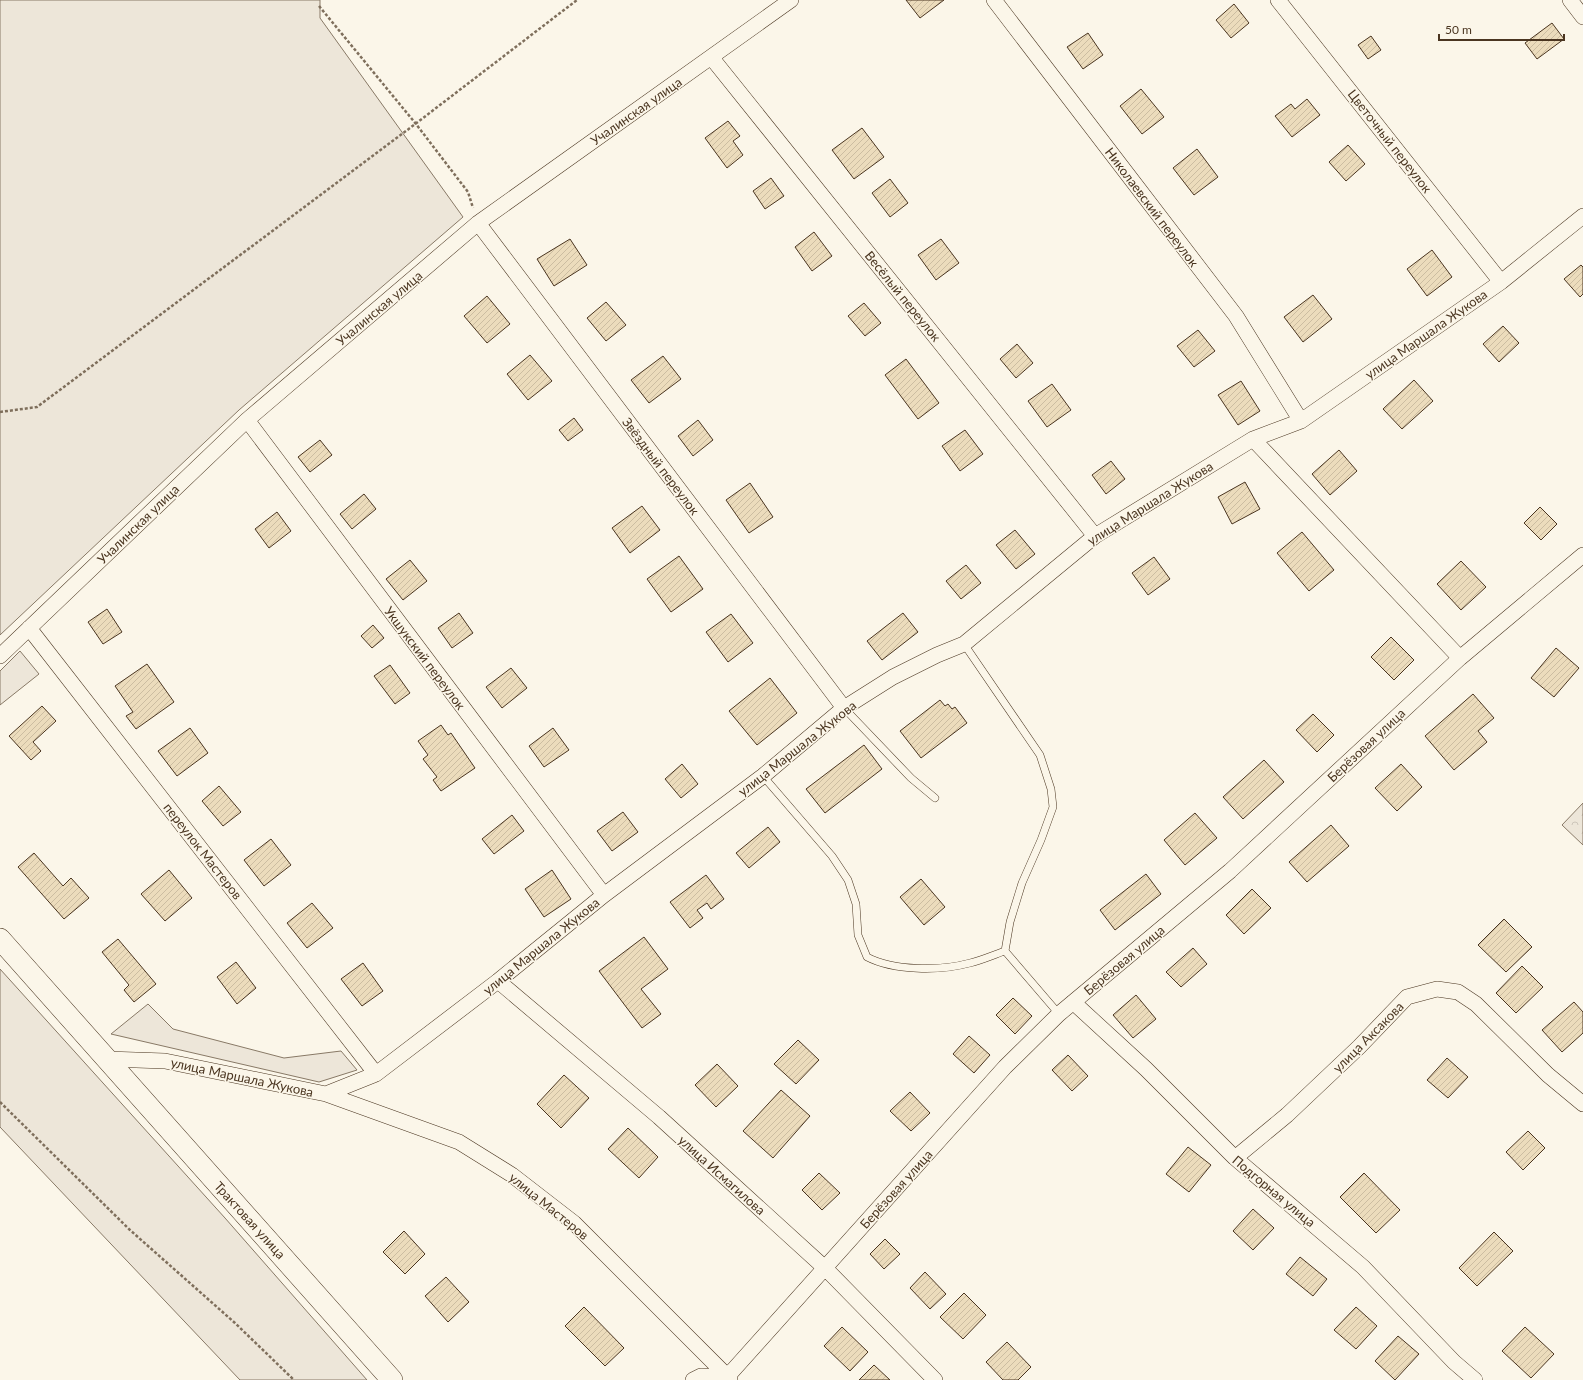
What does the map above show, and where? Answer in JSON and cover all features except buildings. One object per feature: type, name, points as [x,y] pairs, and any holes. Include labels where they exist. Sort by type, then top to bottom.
[{"type":"main road","name":"Трактовая улица","points":[[0,939],[392,1380]]},
{"type":"street","name":"Учалинская улица","points":[[0,656],[247,420],[478,223],[791,0]]},
{"type":"street","name":"Николаевский переулок","points":[[994,0],[1236,316],[1301,421]]},
{"type":"street","name":"Цветочный переулок","points":[[1278,0],[1501,282]]},
{"type":"street","points":[[1570,0],[1583,17]]},
{"type":"street","name":"Весёлый переулок","points":[[711,57],[1095,536]]},
{"type":"street","name":"улица Маршала Жукова","points":[[107,1059],[165,1061],[326,1094],[376,1074],[498,981],[604,896],[763,776],[844,708],[893,677],[937,655],[964,644],[1095,536],[1253,439],[1301,421],[1501,282],[1583,216]]},
{"type":"street","name":"Звёздный переулок","points":[[478,223],[844,708]]},
{"type":"street","name":"Укшукский переулок","points":[[247,420],[604,896]]},
{"type":"street","points":[[1253,439],[1460,658]]},
{"type":"street","name":"Берёзовая улица","points":[[729,1378],[1005,1067],[1059,1014],[1230,871],[1460,658],[1583,555]]},
{"type":"street","name":"переулок Мастеров","points":[[29,628],[376,1074]]},
{"type":"street","name":"улица Исмагилова","points":[[498,981],[659,1117],[826,1269],[936,1380]]},
{"type":"street","name":"улица Аксакова","points":[[1235,1158],[1292,1110],[1359,1047],[1407,998],[1437,989],[1458,992],[1476,1004],[1548,1075],[1583,1104]]},
{"type":"street","name":"Подгорная улица","points":[[1073,1002],[1146,1069],[1235,1158],[1363,1267],[1454,1362],[1475,1380]]},
{"type":"street","name":"улица Мастеров","points":[[326,1094],[459,1142],[512,1175],[574,1223],[729,1378]]},
{"type":"street","points":[[693,1380],[700,1376],[729,1378]]},
{"type":"lane","points":[[964,644],[1040,755],[1051,789],[1053,807],[1041,840],[1022,883],[1010,922],[1005,951]]},
{"type":"lane","points":[[844,708],[910,778],[935,798]]},
{"type":"lane","points":[[763,776],[832,856],[848,880],[856,904],[858,935],[867,957],[879,963],[942,968],[970,963],[1005,951]]},
{"type":"lane","points":[[1005,951],[1059,1014]]},
{"type":"path","points":[[0,412],[36,407],[416,124],[577,0]]},
{"type":"path","points":[[319,6],[416,124],[468,192],[478,223]]},
{"type":"path","points":[[0,1102],[130,1230],[235,1323],[294,1380]]},
{"type":"green space","points":[[0,0],[320,0],[320,18],[463,217],[239,410],[0,635]]},
{"type":"green space","points":[[20,651],[39,674],[0,705],[0,671]]},
{"type":"green space","points":[[1583,803],[1583,845],[1562,825]]},
{"type":"green space","points":[[0,969],[225,1218],[367,1380],[240,1380],[0,1127]]},
{"type":"green space","points":[[148,1004],[173,1029],[284,1058],[341,1051],[357,1070],[319,1082],[111,1034]]}]
